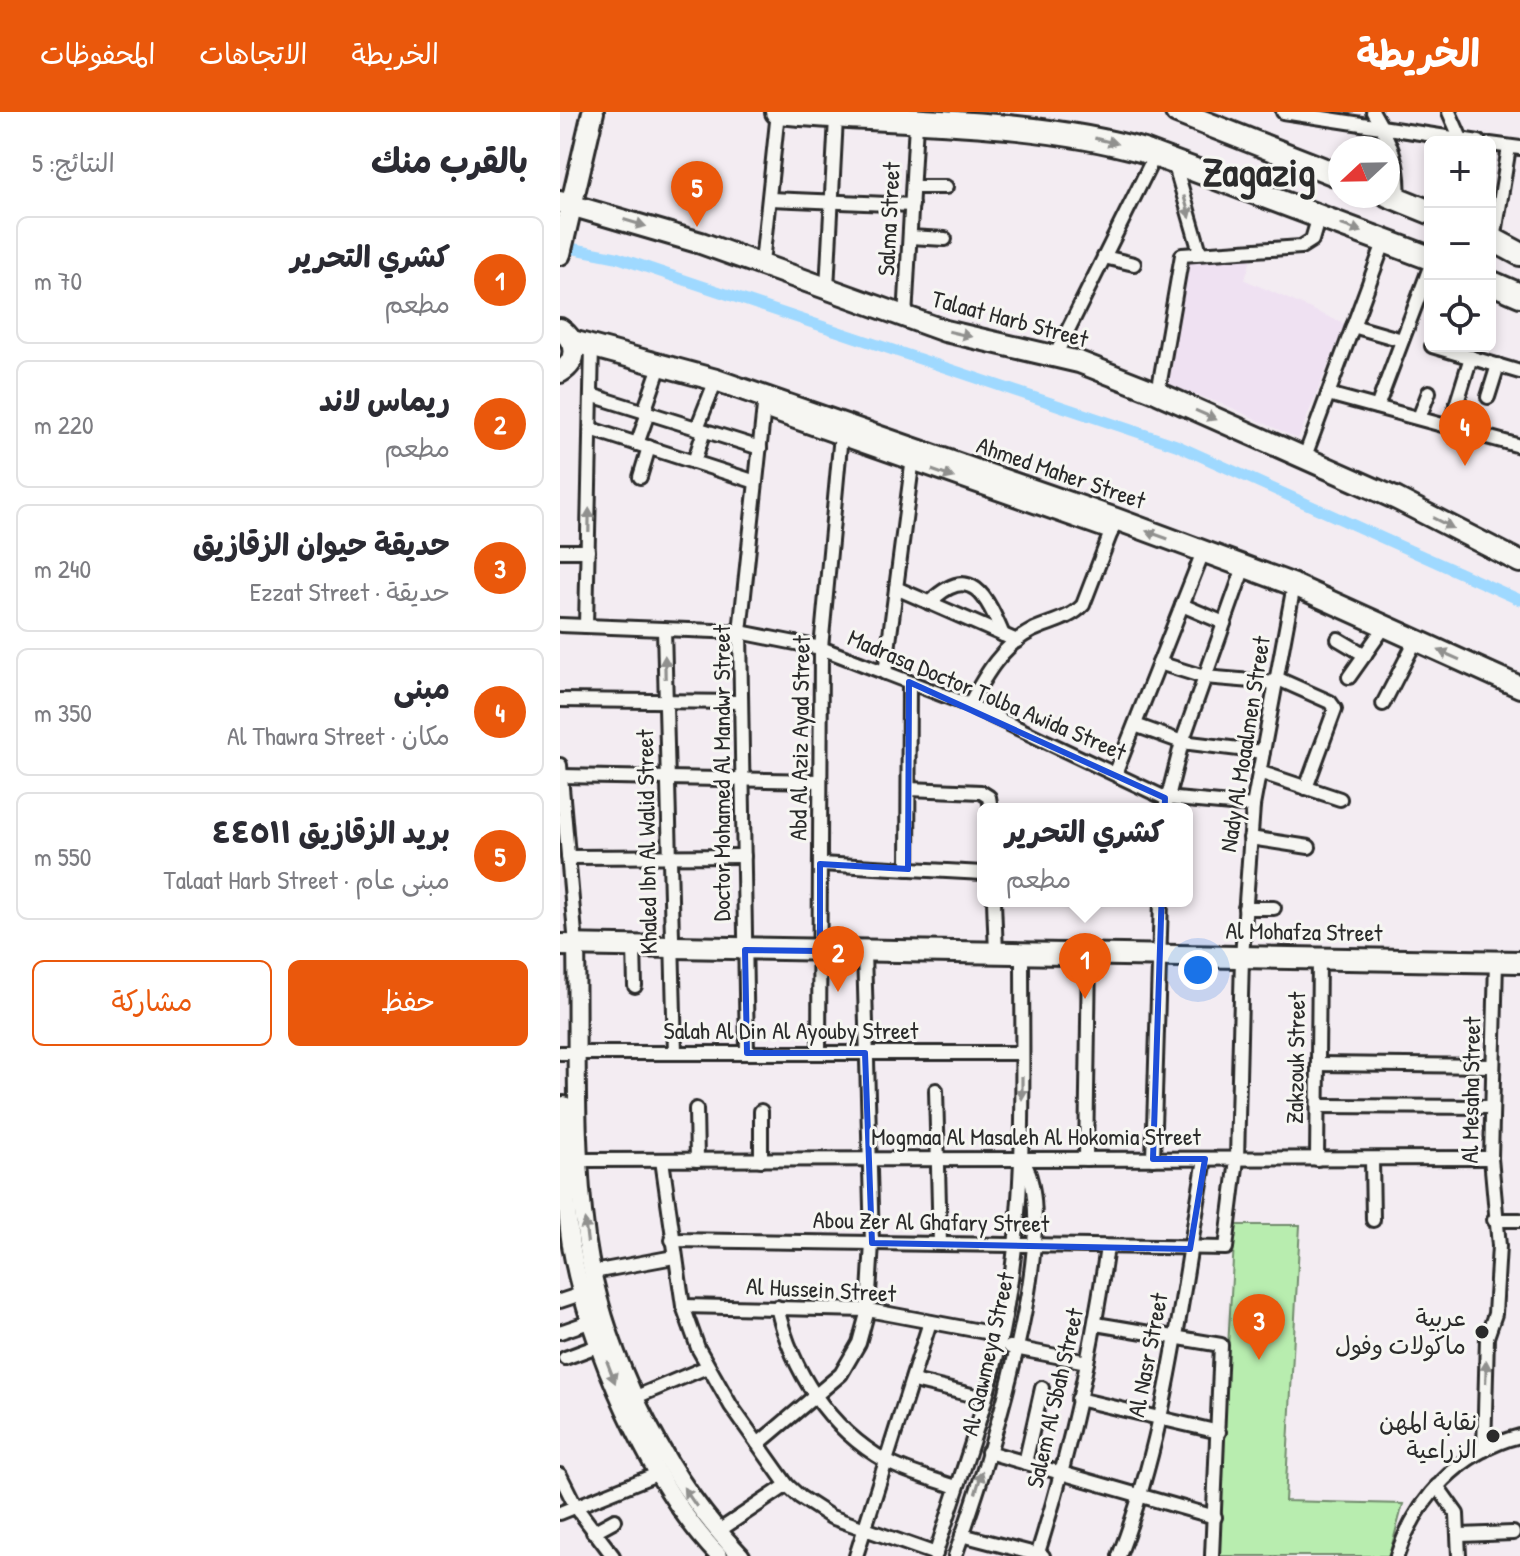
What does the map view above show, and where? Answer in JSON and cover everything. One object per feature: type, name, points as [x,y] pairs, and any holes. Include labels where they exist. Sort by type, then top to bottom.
[{"type":"highway","points":[[778,112],[1075,134],[1164,159],[1424,256]]},
{"type":"highway","points":[[1177,112],[1328,171]]},
{"type":"highway","points":[[1400,200],[1424,210]]},
{"type":"highway","points":[[1496,285],[1520,295]]},
{"type":"main road","points":[[560,254],[566,227],[565,203],[593,112]]},
{"type":"main road","name":"Talaat Harb Street","points":[[565,203],[762,263],[945,331],[1056,354],[1158,393],[1397,499],[1520,562]]},
{"type":"main road","points":[[560,372],[573,357],[575,339]]},
{"type":"main road","name":"Ahmed Maher Street","points":[[575,339],[716,380],[764,404],[1294,585],[1520,687]]},
{"type":"main road","name":"Al Mohafza Street","points":[[568,945],[1520,962]]},
{"type":"street","points":[[762,263],[778,112]]},
{"type":"street","points":[[1283,112],[1313,114],[1441,136]]},
{"type":"street","points":[[1373,112],[1386,136]]},
{"type":"street","points":[[1449,112],[1460,136]]},
{"type":"street","points":[[827,289],[836,118]]},
{"type":"street","name":"Salma Street","points":[[905,318],[916,123]]},
{"type":"street","points":[[1501,247],[1515,148]]},
{"type":"street","points":[[1164,159],[1200,252]]},
{"type":"street","points":[[1056,354],[1104,257],[1164,159]]},
{"type":"street","points":[[913,187],[946,187]]},
{"type":"street","points":[[770,199],[912,205]]},
{"type":"street","points":[[1158,393],[1179,262],[1186,253],[1301,247],[1312,240],[1319,216]]},
{"type":"street","points":[[910,237],[945,239]]},
{"type":"street","points":[[1304,459],[1385,240]]},
{"type":"street","points":[[1104,257],[1134,264]]},
{"type":"street","points":[[1377,407],[1425,280]]},
{"type":"street","points":[[1353,326],[1402,340]]},
{"type":"street","points":[[575,339],[591,395],[586,626]]},
{"type":"street","points":[[1454,352],[1520,372]]},
{"type":"street","points":[[1450,425],[1471,357]]},
{"type":"street","points":[[640,477],[646,412],[661,363]]},
{"type":"street","points":[[1488,397],[1498,365]]},
{"type":"street","points":[[694,462],[700,429],[716,380]]},
{"type":"street","points":[[1419,418],[1429,392]]},
{"type":"street","points":[[1328,394],[1519,441]]},
{"type":"street","points":[[591,395],[760,448]]},
{"type":"street","name":"Doctor Mohamed Al Mandwr Street","points":[[747,1053],[740,632],[764,404]]},
{"type":"street","points":[[591,429],[756,482]]},
{"type":"street","name":"Abd Al Aziz Ayad Street","points":[[819,1053],[821,648],[841,431]]},
{"type":"street","points":[[885,673],[914,456]]},
{"type":"street","points":[[969,705],[993,665],[1017,641],[1073,614],[1083,605],[1114,526]]},
{"type":"street","points":[[560,551],[588,551]]},
{"type":"street","points":[[1116,772],[1203,552]]},
{"type":"street","points":[[1165,803],[1182,742],[1244,567]]},
{"type":"street","points":[[929,603],[950,586],[969,585],[986,597],[1003,635]]},
{"type":"street","name":"Nady Al Moaalmen Street","points":[[1237,1159],[1242,957],[1253,806],[1294,585]]},
{"type":"street","points":[[896,588],[1017,641]]},
{"type":"street","points":[[1182,605],[1224,623]]},
{"type":"street","name":"Madrasa Doctor Tolba Awida Street","points":[[560,625],[740,632],[821,648],[969,705],[1116,772],[1163,803]]},
{"type":"street","points":[[1349,677],[1385,626]]},
{"type":"street","name":"Khaled Ibn Al Walid Street","points":[[664,629],[675,1053]]},
{"type":"street","points":[[1338,639],[1365,655]]},
{"type":"street","points":[[1383,704],[1416,640]]},
{"type":"street","points":[[1159,663],[1204,677],[1276,681],[1330,702],[1335,709],[1306,788]]},
{"type":"street","points":[[908,869],[909,682]]},
{"type":"street","points":[[560,700],[741,702]]},
{"type":"street","points":[[1135,725],[1182,742],[1263,752]]},
{"type":"street","points":[[560,765],[568,857],[568,945],[578,1053],[568,1105],[571,1242],[636,1397],[671,1467],[717,1532],[741,1556]]},
{"type":"street","points":[[1259,772],[1340,799]]},
{"type":"street","points":[[561,776],[820,781]]},
{"type":"street","points":[[909,789],[981,792],[989,797],[990,803]]},
{"type":"street","points":[[1193,805],[1253,806]]},
{"type":"street","points":[[1250,838],[1309,847]]},
{"type":"street","points":[[568,857],[744,856]]},
{"type":"street","points":[[820,864],[977,873]]},
{"type":"street","points":[[994,907],[996,953]]},
{"type":"street","points":[[1153,1159],[1161,907]]},
{"type":"street","points":[[1245,908],[1274,908]]},
{"type":"street","points":[[634,947],[635,986]]},
{"type":"street","points":[[758,1444],[816,1398],[851,1359],[868,1310],[872,1243],[867,1160],[864,951]]},
{"type":"street","name":"Al Qawmeya Street","points":[[935,1555],[1000,1340],[1015,1245],[1022,1159],[1022,954]]},
{"type":"street","points":[[1086,1159],[1089,955]]},
{"type":"street","name":"Zakzouk Street","points":[[1317,1159],[1319,958]]},
{"type":"street","name":"Al Mesaha Street","points":[[1484,1450],[1487,1337],[1495,1314],[1499,1246],[1494,1220],[1491,1158],[1496,961]]},
{"type":"street","name":"Salah Al Din Al Ayouby Street","points":[[560,1053],[1022,1053]]},
{"type":"street","points":[[1318,1064],[1493,1066]]},
{"type":"street","points":[[936,1090],[940,1244]]},
{"type":"street","points":[[568,1105],[582,1160],[570,1201],[593,1272],[590,1291],[592,1321],[600,1345],[657,1474],[687,1519],[719,1556]]},
{"type":"street","points":[[1318,1106],[1492,1107]]},
{"type":"street","points":[[696,1109],[697,1160]]},
{"type":"street","points":[[761,1111],[761,1160]]},
{"type":"street","name":"Mogmaa Al Masaleh Al Hokomia Street","points":[[582,1160],[1491,1158]]},
{"type":"street","name":"Al Qawmeya Street","points":[[955,1556],[988,1452],[1026,1302],[1034,1186],[1022,1159]]},
{"type":"street","name":"Al Nasr Street","points":[[1119,1556],[1141,1495],[1159,1417],[1205,1159]]},
{"type":"street","name":"Abou Zer Al Ghafary Street","points":[[672,1240],[1190,1249],[1228,1246],[1237,1159]]},
{"type":"street","points":[[1372,1159],[1373,1220]]},
{"type":"street","points":[[662,1160],[683,1306],[707,1367],[758,1444],[787,1485],[831,1517],[935,1555]]},
{"type":"street","points":[[1494,1220],[1520,1220]]},
{"type":"street","name":"Salem Al Sbah Street","points":[[1039,1555],[1062,1473],[1096,1324],[1107,1247]]},
{"type":"street","points":[[593,1272],[674,1257]]},
{"type":"street","points":[[560,1301],[590,1291]]},
{"type":"street","name":"Al Hussein Street","points":[[683,1306],[868,1310],[930,1322],[1000,1340],[1016,1348],[1087,1362]]},
{"type":"street","points":[[777,1307],[788,1346],[816,1398],[842,1428],[888,1463],[956,1487]]},
{"type":"street","points":[[560,1332],[592,1321]]},
{"type":"street","points":[[856,1556],[914,1381],[930,1322]]},
{"type":"street","points":[[1096,1324],[1176,1335],[1221,1345],[1212,1556]]},
{"type":"street","points":[[565,1358],[600,1345]]},
{"type":"street","points":[[636,1397],[707,1367]]},
{"type":"street","points":[[914,1381],[984,1398]]},
{"type":"street","points":[[1025,1463],[1042,1388]]},
{"type":"street","points":[[1078,1399],[1219,1432]]},
{"type":"street","points":[[1397,1556],[1417,1512],[1437,1486],[1484,1450],[1520,1436]]},
{"type":"street","points":[[988,1452],[1215,1517]]},
{"type":"street","points":[[560,1513],[657,1474]]},
{"type":"street","points":[[560,1475],[576,1507],[613,1556]]},
{"type":"street","points":[[717,1532],[787,1485]]},
{"type":"street","points":[[1437,1486],[1454,1506],[1460,1535],[1459,1556]]},
{"type":"street","points":[[593,1532],[615,1520]]},
{"type":"street","points":[[1460,1535],[1513,1533]]},
{"type":"street","points":[[962,1535],[1039,1555]]},
{"type":"highlighted area","points":[[909,682],[1165,798],[1153,1159],[1205,1159],[1190,1249],[872,1243],[865,1053],[747,1053],[745,950],[820,951],[820,864],[908,869]]},
{"type":"shaded area","points":[[1184,259],[1251,259],[1245,280],[1345,324],[1298,439],[1230,407],[1167,384]]},
{"type":"green space","points":[[1235,1225],[1300,1225],[1285,1501],[1403,1504],[1389,1556],[1216,1556]]},
{"type":"waterway","points":[[560,246],[616,257],[1176,445],[1520,600]]},
{"type":"place","name":"بريد الزقازيق ٤٤٥١١","points":[[697,227]]},
{"type":"place","name":"مبنى","points":[[1465,466]]},
{"type":"place","name":"ريماس لاند","points":[[838,992]]},
{"type":"place","name":"كشري التحرير","points":[[1085,999]]},
{"type":"place","name":"عربية ماكولات وفول","points":[[1482,1332]]},
{"type":"place","name":"حديقة حيوان الزقازيق","points":[[1259,1360]]},
{"type":"place","name":"نقابة المهن الزراعية","points":[[1493,1436]]},
{"type":"district","name":"Zagazig","points":[[1259,172]]}]
